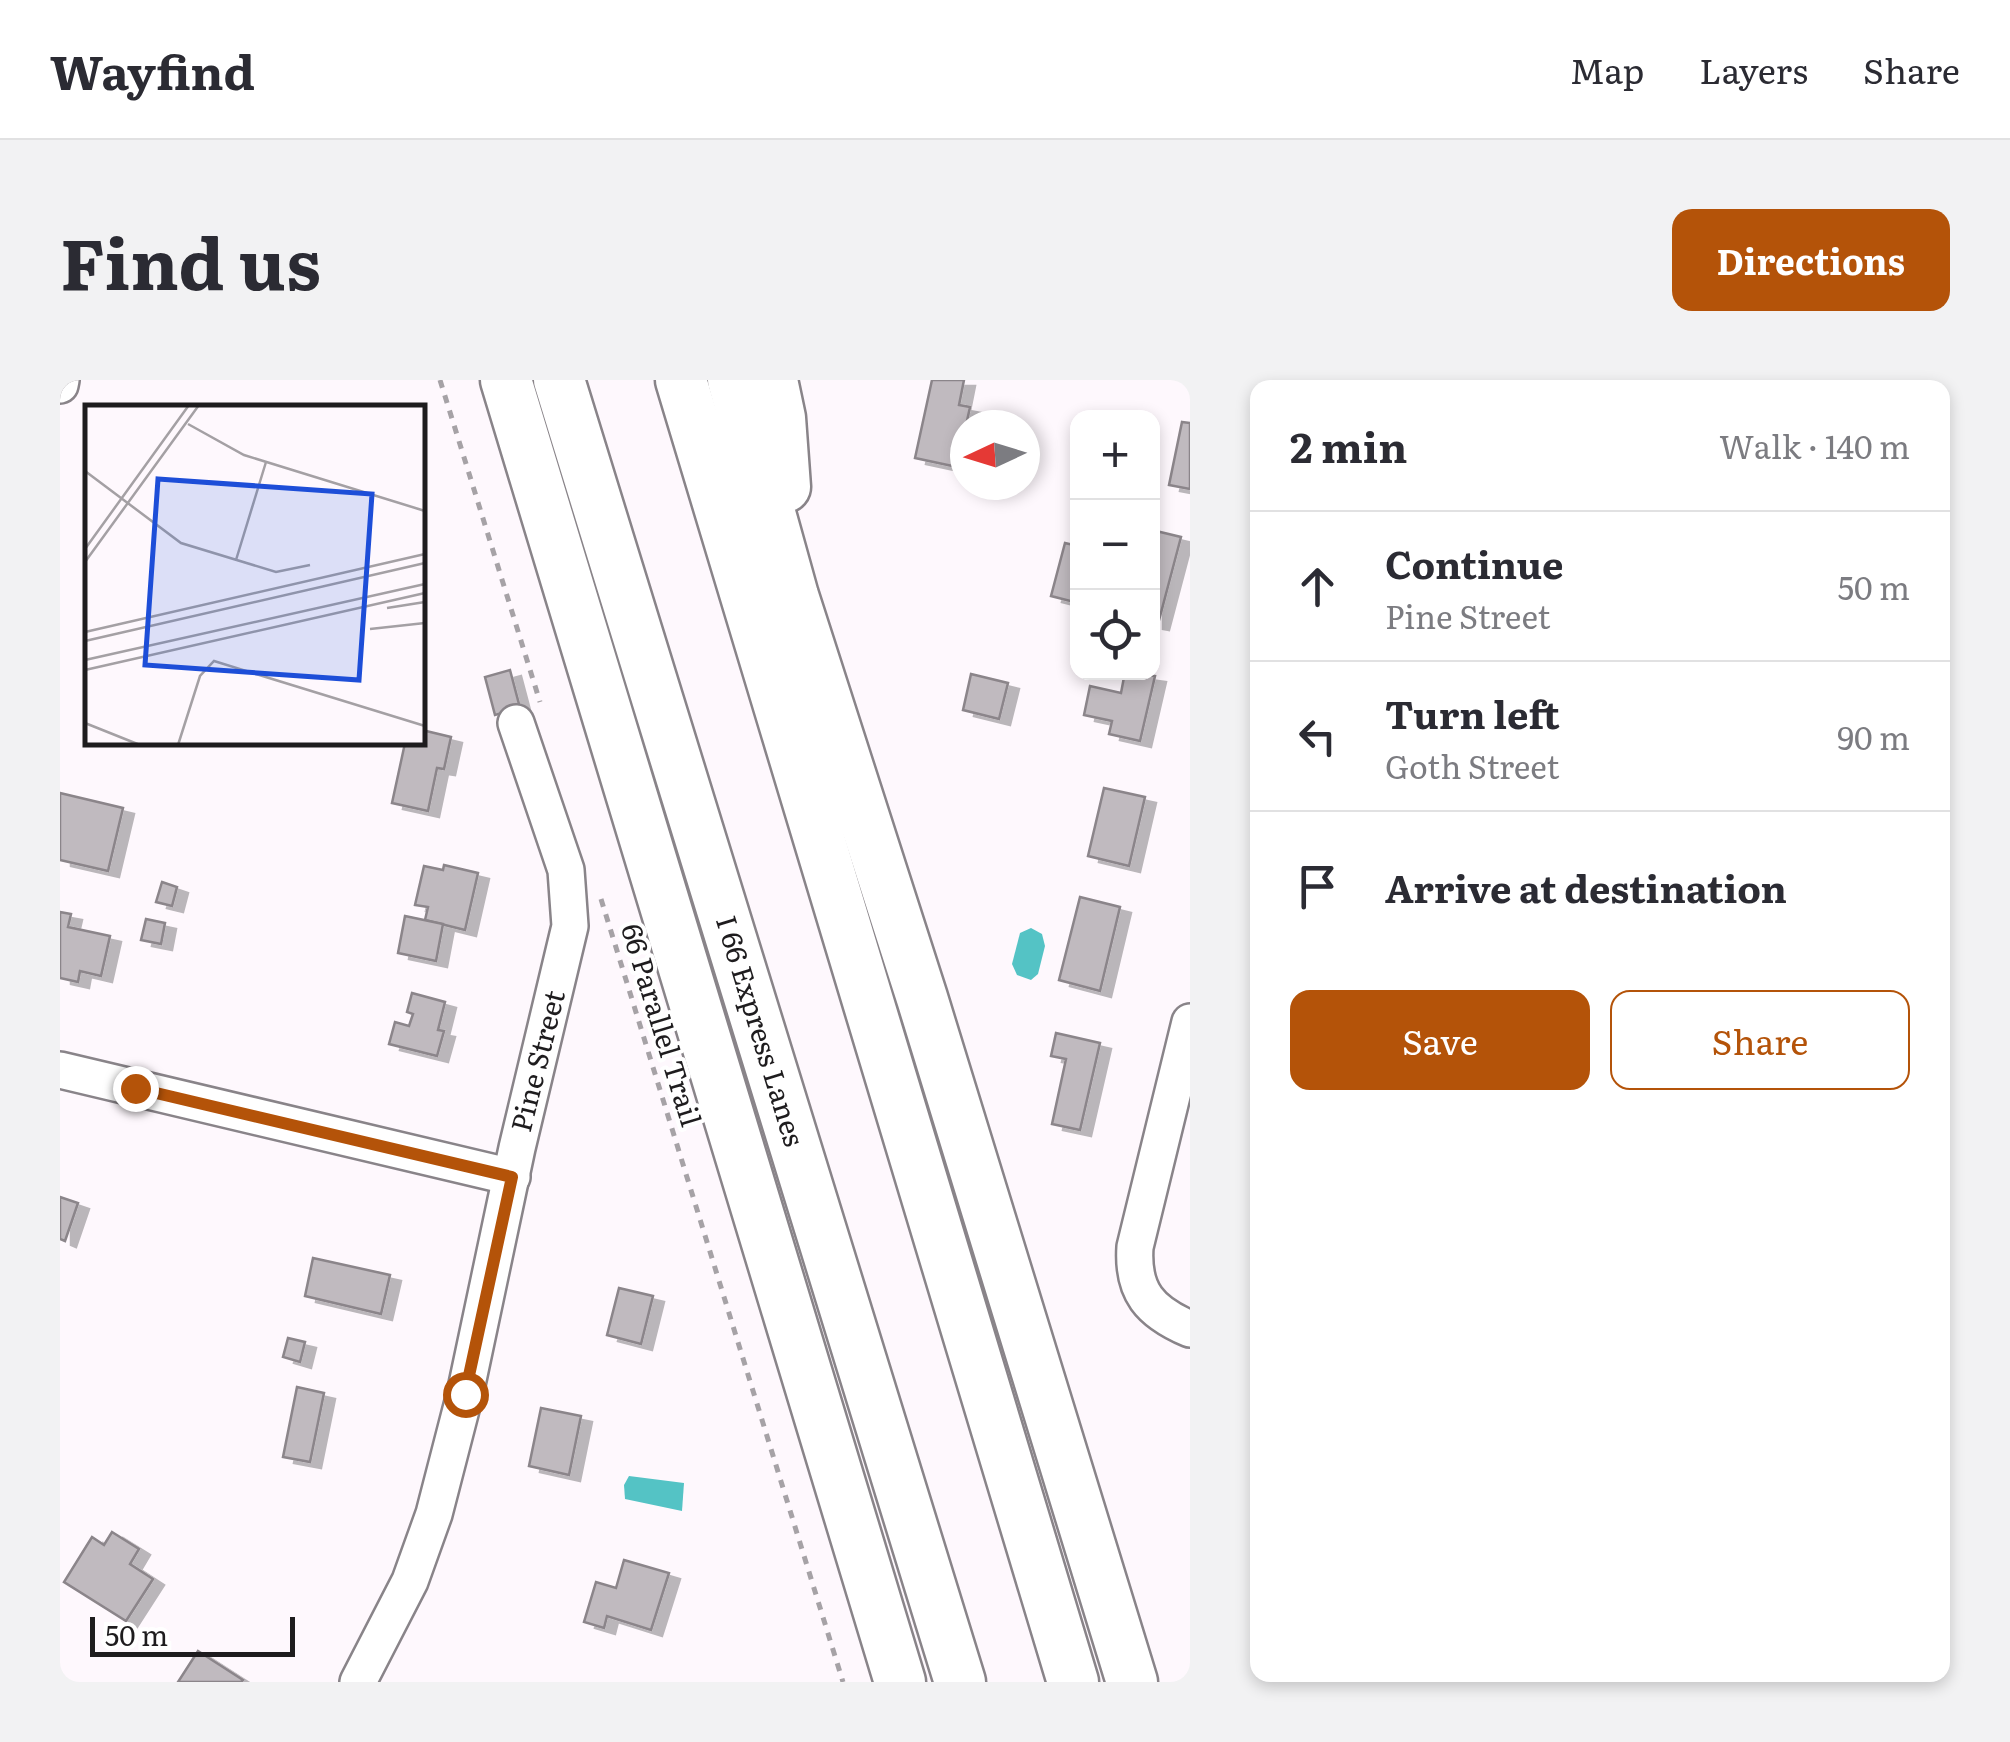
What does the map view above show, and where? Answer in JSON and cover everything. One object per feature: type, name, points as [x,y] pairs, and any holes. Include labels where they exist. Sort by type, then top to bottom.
[{"type":"highway","points":[[506,380],[900,1682]]},
{"type":"highway","name":"I 66 Express Lanes","points":[[559,380],[960,1682]]},
{"type":"highway","points":[[681,380],[1073,1682]]},
{"type":"highway","points":[[733,380],[793,596],[934,1035],[1132,1682]]},
{"type":"highway","points":[[772,380],[780,418],[793,596]]},
{"type":"street","name":"Pine Street","points":[[358,1682],[410,1581],[434,1514],[465,1394],[566,945],[570,908],[566,870],[529,717]]},
{"type":"street","points":[[1190,1022],[1134,1247],[1134,1266],[1140,1288],[1152,1307],[1190,1330]]},
{"type":"street","points":[[60,1070],[512,1177]]},
{"type":"path","points":[[440,380],[529,717]]},
{"type":"path","name":"66 Parallel Trail","points":[[596,882],[843,1682]]},
{"type":"water","points":[[1031,928],[1042,934],[1045,946],[1038,974],[1031,980],[1017,975],[1012,964],[1020,933]]},
{"type":"water","points":[[629,1476],[684,1483],[682,1511],[625,1499],[624,1485]]},
{"type":"building","points":[[932,380],[964,380],[959,405],[970,407],[950,410],[950,466],[915,458]]},
{"type":"building","points":[[1182,422],[1190,423],[1190,489],[1169,485]]},
{"type":"building","points":[[1160,532],[1181,537],[1160,616]]},
{"type":"building","points":[[1065,543],[1070,544],[1070,601],[1051,596]]},
{"type":"building","points":[[510,670],[520,708],[495,715],[485,677]]},
{"type":"building","points":[[971,674],[1008,683],[999,719],[963,710]]},
{"type":"building","points":[[1123,680],[1154,680],[1140,741],[1109,734],[1112,721],[1084,715],[1090,686],[1121,693]]},
{"type":"building","points":[[425,731],[451,737],[444,769],[437,768],[428,811],[392,803],[405,745],[425,745]]},
{"type":"building","points":[[1104,788],[1145,797],[1129,866],[1088,856]]},
{"type":"building","points":[[60,793],[123,808],[108,871],[60,860]]},
{"type":"building","points":[[444,865],[478,873],[465,930],[425,920],[428,907],[415,905],[424,866],[443,870]]},
{"type":"building","points":[[162,882],[177,887],[172,906],[156,902]]},
{"type":"building","points":[[1080,897],[1120,907],[1100,991],[1059,980]]},
{"type":"building","points":[[60,912],[71,914],[68,927],[110,936],[101,976],[80,971],[78,982],[60,978]]},
{"type":"building","points":[[405,916],[443,924],[436,961],[398,953]]},
{"type":"building","points":[[146,919],[165,923],[161,944],[141,940]]},
{"type":"building","points":[[412,993],[445,1002],[438,1030],[444,1031],[437,1056],[389,1044],[395,1022],[409,1026],[413,1014],[407,1012]]},
{"type":"building","points":[[1056,1033],[1100,1043],[1080,1130],[1052,1124],[1066,1059],[1051,1056]]},
{"type":"building","points":[[60,1197],[78,1203],[65,1241],[60,1239]]},
{"type":"building","points":[[313,1258],[390,1275],[381,1314],[305,1296]]},
{"type":"building","points":[[619,1288],[653,1296],[641,1344],[607,1335]]},
{"type":"building","points":[[288,1338],[305,1342],[300,1362],[283,1357]]},
{"type":"building","points":[[297,1387],[324,1393],[310,1462],[283,1457]]},
{"type":"building","points":[[541,1408],[581,1416],[569,1475],[529,1466]]},
{"type":"building","points":[[112,1532],[139,1549],[130,1564],[153,1579],[126,1621],[64,1582],[92,1537],[104,1545]]},
{"type":"building","points":[[624,1560],[669,1573],[651,1630],[607,1616],[604,1628],[584,1622],[596,1582],[616,1588]]},
{"type":"building","points":[[198,1651],[243,1680],[178,1682]]},
{"type":"route","points":[[135,1088],[512,1177],[465,1394]]}]
